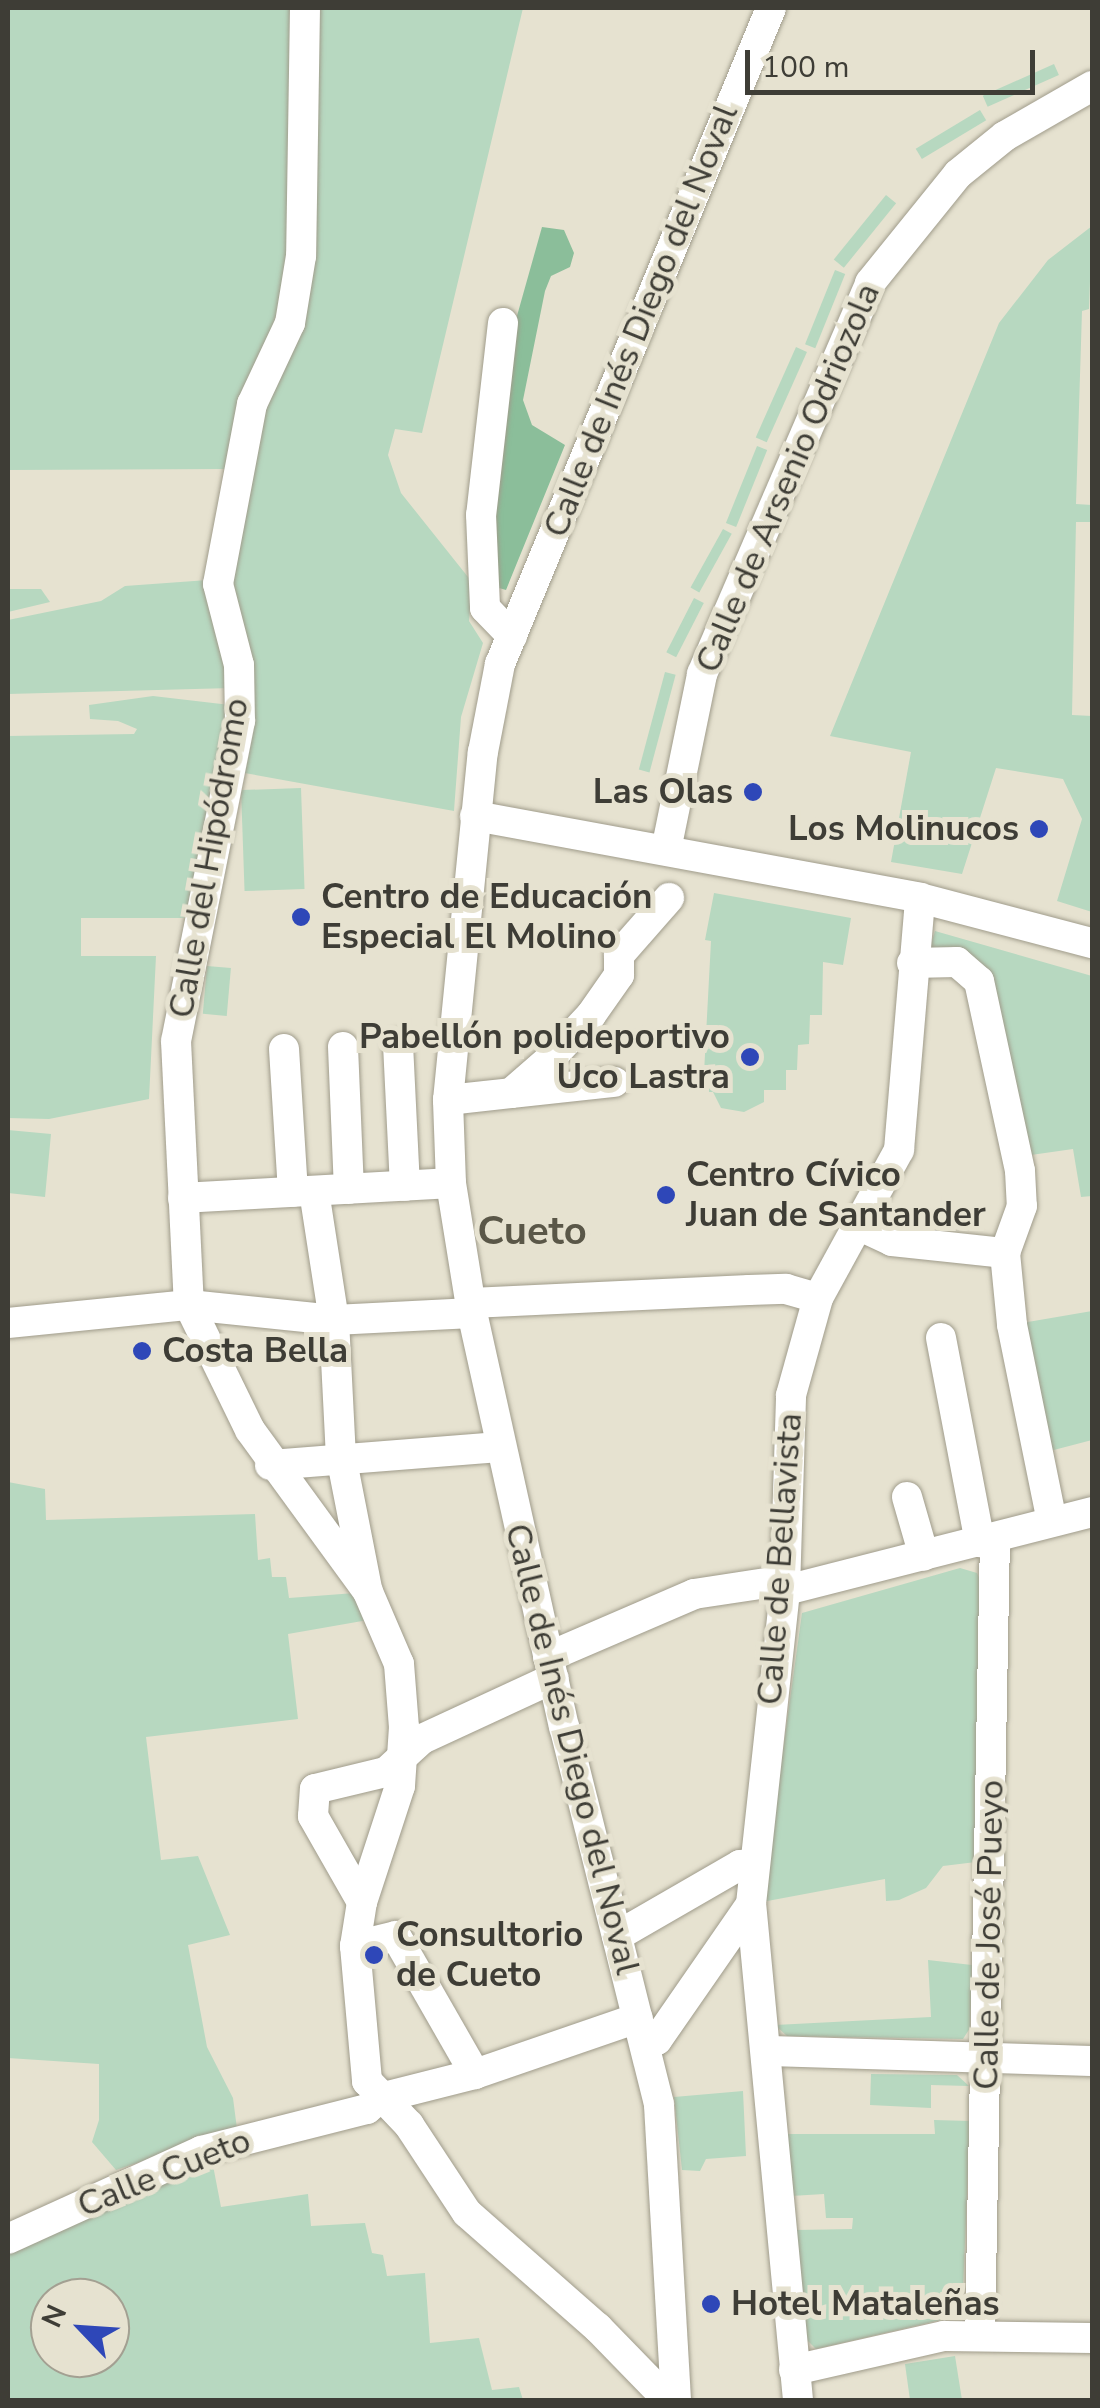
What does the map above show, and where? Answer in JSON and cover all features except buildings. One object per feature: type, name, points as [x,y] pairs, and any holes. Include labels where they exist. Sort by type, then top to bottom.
[{"type":"street","name":"Calle del Hipódromo","points":[[189,1304],[176,1041],[232,778],[242,686],[218,584],[252,404],[279,352],[296,290],[305,8]]},
{"type":"street","name":"Calle de Inés Diego del Noval","points":[[672,2400],[665,2141],[551,1668],[471,1308],[451,1183],[448,1100],[492,695],[512,636],[771,8]]},
{"type":"street","name":"Calle de Arsenio Odriozola","points":[[666,850],[702,674],[870,283],[958,174],[1018,128],[1092,86]]},
{"type":"street","points":[[503,324],[480,515],[485,608],[512,636]]},
{"type":"street","points":[[476,816],[920,898],[1092,943]]},
{"type":"street","points":[[511,1094],[591,1015],[619,974],[619,956],[669,898]]},
{"type":"street","name":"Calle de Bellavista","points":[[798,2400],[751,1904],[785,1589],[792,1395],[814,1307],[862,1228],[899,1150],[920,898]]},
{"type":"street","points":[[912,963],[957,962],[979,981],[1020,1171],[1022,1206],[1005,1253],[1012,1325],[1052,1521]]},
{"type":"street","points":[[398,1044],[405,1186]]},
{"type":"street","points":[[343,1047],[349,1189]]},
{"type":"street","points":[[284,1049],[304,1191],[334,1320],[341,1456],[368,1592],[399,1664],[404,1752],[396,1801],[362,1902],[355,1946],[368,2081],[380,2098],[409,2124],[467,2212],[598,2328],[672,2400]]},
{"type":"street","points":[[448,1100],[614,1082]]},
{"type":"street","points":[[183,1198],[451,1183]]},
{"type":"street","points":[[862,1228],[892,1241],[1005,1253]]},
{"type":"street","points":[[8,1323],[189,1304],[334,1320],[767,1290],[814,1307]]},
{"type":"street","points":[[189,1304],[270,1465],[368,1592]]},
{"type":"street","name":"Calle de José Pueyo","points":[[941,1338],[988,1540],[980,2333]]},
{"type":"street","points":[[270,1465],[341,1456],[500,1446]]},
{"type":"street","points":[[908,1496],[924,1556]]},
{"type":"street","points":[[362,1902],[313,1816],[311,1796],[321,1785],[386,1772],[404,1752],[673,1600],[755,1584],[785,1589],[1092,1512]]},
{"type":"street","points":[[617,1936],[740,1864],[754,1864]]},
{"type":"street","points":[[641,2032],[656,2040],[751,1904]]},
{"type":"street","points":[[355,1946],[396,1936],[475,2074]]},
{"type":"street","name":"Calle Cueto","points":[[8,2238],[201,2151],[367,2109],[380,2098],[641,2032]]},
{"type":"street","points":[[768,2052],[1092,2061]]},
{"type":"street","points":[[794,2370],[980,2333],[1092,2338]]},
{"type":"green space","points":[[8,8],[297,8],[286,286],[225,469],[8,470]]},
{"type":"green space","points":[[313,8],[523,8],[422,433],[395,429],[388,455],[401,493],[472,582],[469,621],[483,643],[461,717],[454,811],[239,772],[232,562],[260,404],[299,333]]},
{"type":"green space","points":[[1054,64],[1059,75],[988,107],[983,96]]},
{"type":"green space","points":[[980,110],[986,120],[922,159],[916,149]]},
{"type":"green space","points":[[886,195],[896,203],[844,268],[834,260]]},
{"type":"green space","points":[[1092,226],[1089,309],[1082,311],[1076,504],[1092,505],[1092,522],[1076,522],[1072,715],[1092,716],[1092,912],[1057,901],[1082,819],[1063,779],[996,768],[962,874],[891,862],[911,752],[830,736],[999,323],[1048,260]]},
{"type":"green space","points":[[542,227],[564,230],[574,253],[570,267],[551,276],[545,291],[523,400],[532,425],[565,445],[506,590],[499,588],[494,528],[515,323]]},
{"type":"green space","points":[[835,270],[845,274],[815,348],[805,344]]},
{"type":"green space","points":[[796,347],[807,352],[767,442],[756,437]]},
{"type":"green space","points":[[757,446],[767,450],[736,527],[726,523]]},
{"type":"green space","points":[[723,529],[732,534],[699,592],[691,588]]},
{"type":"green space","points":[[208,580],[232,688],[8,694],[8,620],[101,601],[125,586]]},
{"type":"green space","points":[[8,589],[41,589],[50,602],[8,612]]},
{"type":"green space","points":[[694,598],[704,603],[676,657],[666,652]]},
{"type":"green space","points":[[665,672],[676,675],[649,772],[639,770]]},
{"type":"green space","points":[[153,696],[230,705],[194,918],[81,918],[81,956],[156,956],[149,1099],[49,1119],[8,1118],[8,736],[134,734],[137,729],[118,721],[90,719],[89,705]]},
{"type":"green space","points":[[301,788],[305,889],[245,891],[241,790]]},
{"type":"green space","points":[[714,893],[851,918],[843,965],[823,962],[822,1015],[810,1015],[809,1044],[798,1045],[797,1070],[786,1070],[786,1090],[764,1090],[764,1102],[744,1112],[721,1108],[713,1092],[703,1092],[711,941],[705,940]]},
{"type":"green space","points":[[935,931],[1092,976],[1092,1196],[1081,1197],[1073,1149],[1024,1156],[992,1005],[927,958]]},
{"type":"green space","points":[[207,966],[231,968],[227,1016],[203,1014]]},
{"type":"green space","points":[[8,1130],[51,1134],[45,1197],[8,1193]]},
{"type":"green space","points":[[1092,1311],[1092,1440],[1050,1451],[1022,1323]]},
{"type":"green space","points":[[8,1482],[45,1489],[46,1520],[255,1514],[258,1560],[270,1558],[272,1577],[286,1577],[289,1598],[355,1593],[368,1620],[288,1634],[298,1719],[146,1737],[161,1860],[198,1856],[230,1935],[188,1945],[207,2047],[233,2098],[237,2129],[116,2170],[92,2142],[99,2120],[99,2064],[8,2058]]},
{"type":"green space","points":[[960,1568],[977,1573],[981,1582],[976,1862],[943,1866],[926,1888],[899,1900],[886,1901],[885,1879],[762,1902],[802,1613]]},
{"type":"green space","points":[[928,1960],[972,1965],[970,2028],[963,2039],[787,2036],[775,2025],[931,2017]]},
{"type":"green space","points":[[871,2074],[957,2075],[969,2086],[931,2085],[931,2108],[870,2105]]},
{"type":"green space","points":[[743,2091],[746,2156],[706,2159],[700,2171],[682,2170],[674,2097]]},
{"type":"green space","points":[[934,2120],[970,2121],[962,2315],[816,2349],[806,2339],[796,2230],[852,2229],[853,2218],[826,2218],[824,2194],[791,2196],[782,2134],[935,2134]]},
{"type":"green space","points":[[211,2155],[221,2207],[308,2194],[311,2226],[365,2223],[372,2253],[383,2255],[387,2276],[425,2273],[430,2343],[479,2338],[492,2390],[519,2387],[523,2400],[8,2400],[8,2245]]},
{"type":"green space","points":[[955,2356],[962,2400],[910,2400],[905,2364]]},
{"type":"place","name":"Las Olas","points":[[753,792]]},
{"type":"place","name":"Los Molinucos","points":[[1039,829]]},
{"type":"place","name":"Centro de Educación Especial El Molino","points":[[301,917]]},
{"type":"place","name":"Pabellón polideportivo Uco Lastra","points":[[750,1057]]},
{"type":"place","name":"Centro Cívico Juan de Santander","points":[[666,1195]]},
{"type":"place","name":"Costa Bella","points":[[142,1351]]},
{"type":"place","name":"Consultorio de Cueto","points":[[374,1955]]},
{"type":"place","name":"Hotel Mataleñas","points":[[711,2304]]},
{"type":"district","name":"Cueto","points":[[532,1231]]}]
